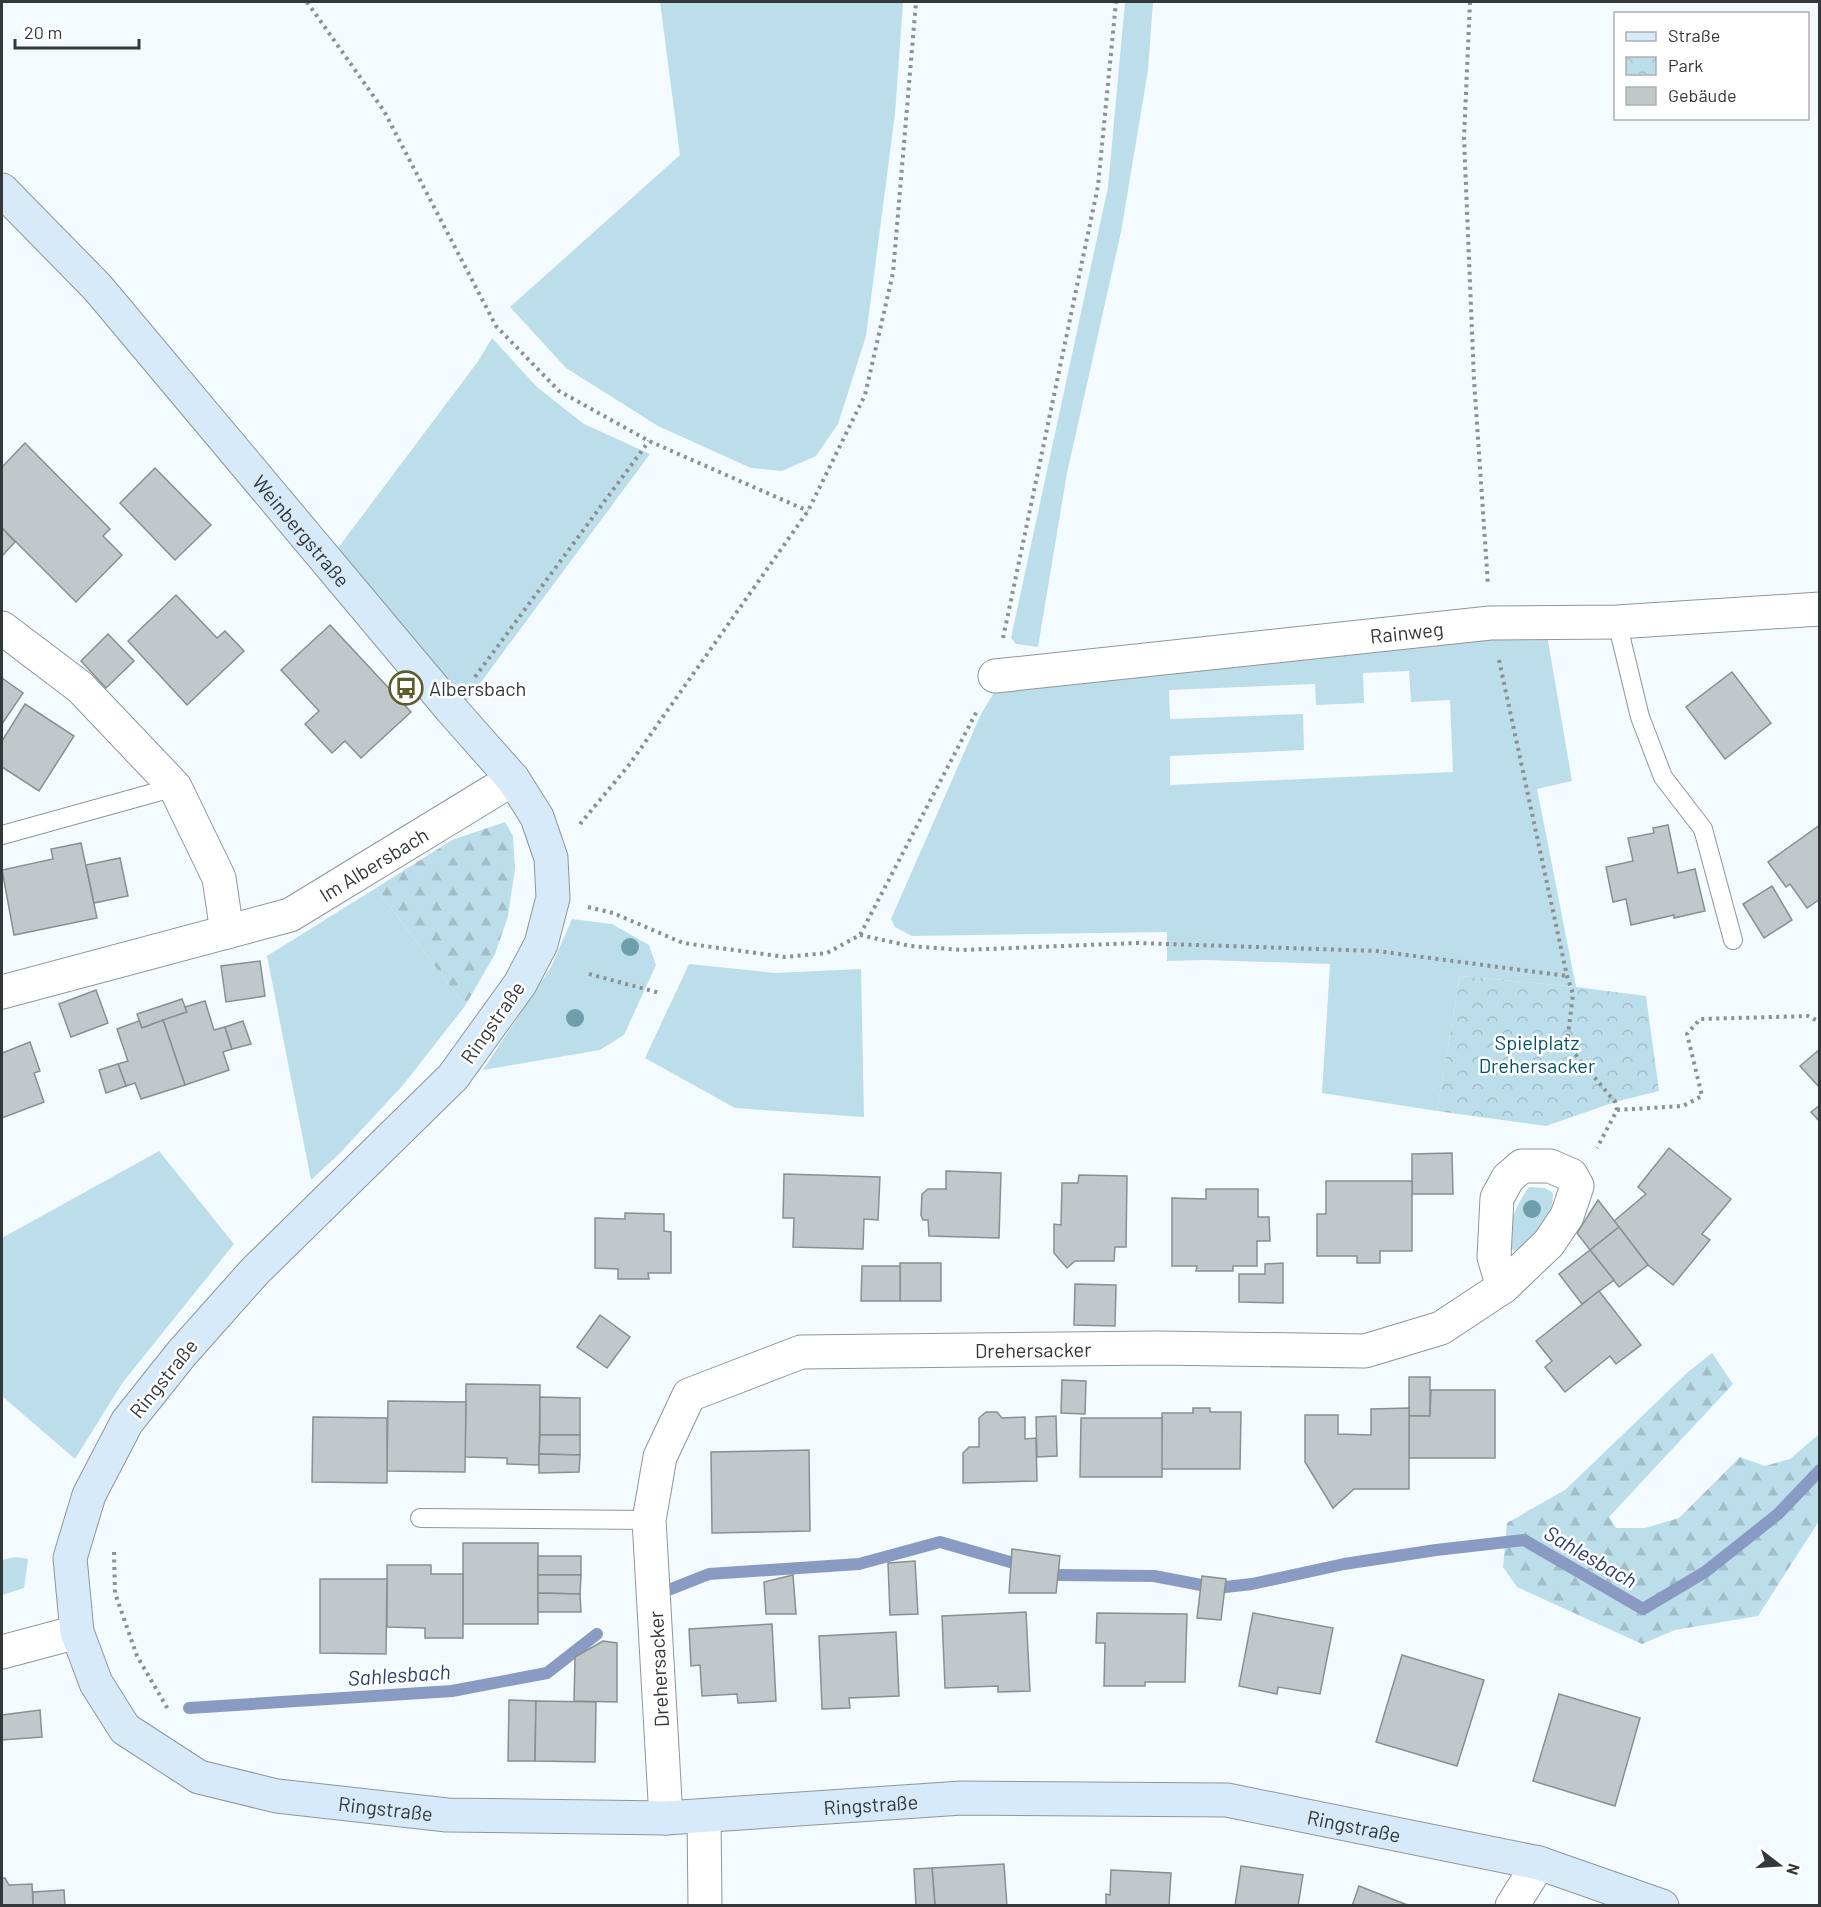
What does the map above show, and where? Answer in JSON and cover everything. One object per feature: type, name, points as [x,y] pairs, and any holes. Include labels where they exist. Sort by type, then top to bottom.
[{"type":"street","name":"Weinbergstraße","points":[[2,190],[98,288],[451,710],[513,779],[537,817],[551,858],[553,898]]},
{"type":"street","name":"Rainweg","points":[[995,676],[1490,623],[1617,622],[1820,609]]},
{"type":"street","points":[[2,628],[80,687],[175,787],[219,878],[227,932]]},
{"type":"street","name":"Im Albersbach","points":[[2,992],[290,915],[513,779]]},
{"type":"street","name":"Ringstraße","points":[[553,898],[541,944],[520,984],[453,1077],[255,1272],[182,1353],[127,1422],[89,1495],[70,1558],[76,1632],[96,1683],[126,1729],[199,1777],[277,1796],[447,1815],[666,1818],[962,1798],[1227,1800],[1539,1863],[1662,1905]]},
{"type":"street","name":"Drehersacker","points":[[666,1818],[649,1520],[660,1457],[689,1395],[801,1352],[1158,1348],[1365,1351],[1441,1328],[1503,1287]]},
{"type":"street","points":[[2,1652],[76,1632]]},
{"type":"street","points":[[704,1816],[705,1905]]},
{"type":"street","points":[[1512,1905],[1539,1863]]},
{"type":"lane","points":[[1617,622],[1640,717],[1663,777],[1703,829],[1733,940]]},
{"type":"lane","points":[[2,835],[175,787]]},
{"type":"lane","points":[[420,1518],[649,1520]]},
{"type":"path","points":[[307,2],[384,111],[496,326],[559,391],[649,441],[808,511]]},
{"type":"path","points":[[551,858],[629,765],[808,511],[864,395],[892,273],[916,2]]},
{"type":"path","points":[[553,898],[613,913],[683,943],[785,957],[827,952],[860,935],[995,676],[1098,186],[1116,2]]},
{"type":"path","points":[[1470,2],[1464,138],[1474,380],[1490,623],[1567,976],[1573,994],[1568,1036],[1570,1048],[1615,1102],[1617,1110],[1683,1106],[1702,1096],[1687,1034],[1700,1019],[1808,1016],[1820,1023]]},
{"type":"path","points":[[451,710],[649,441]]},
{"type":"path","points":[[860,935],[910,946],[963,950],[1137,943],[1377,951],[1567,976]]},
{"type":"path","points":[[589,974],[660,993]]},
{"type":"path","points":[[114,1542],[115,1593],[137,1656],[171,1714]]},
{"type":"green space","points":[[660,2],[903,2],[895,114],[866,336],[838,424],[816,456],[782,471],[751,468],[658,426],[566,368],[510,307],[680,155]]},
{"type":"green space","points":[[1125,2],[1153,2],[1148,70],[1121,232],[1067,473],[1038,647],[1016,644],[1011,638],[1108,187]]},
{"type":"green space","points":[[492,338],[537,387],[584,424],[650,454],[467,701],[335,552],[479,360]]},
{"type":"green space","points":[[1547,635],[1572,781],[1537,789],[1576,987],[1460,976],[1437,1111],[1322,1093],[1330,964],[1167,961],[1167,932],[912,936],[895,927],[891,919],[981,714],[995,691],[1023,680]],"holes":[[[1409,671],[1411,702],[1450,700],[1453,772],[1170,785],[1170,756],[1304,750],[1303,714],[1170,719],[1169,690],[1315,684],[1316,705],[1364,703],[1363,673]]]},
{"type":"green space","points":[[505,822],[513,836],[515,869],[508,916],[495,954],[465,1006],[376,888],[452,840]]},
{"type":"green space","points":[[376,888],[465,1006],[403,1085],[339,1154],[311,1180],[267,956]]},
{"type":"green space","points":[[572,919],[612,924],[649,945],[656,965],[624,1035],[600,1050],[483,1070],[551,967]]},
{"type":"green space","points":[[689,964],[775,973],[861,969],[864,1117],[735,1108],[645,1058]]},
{"type":"green space","name":"Spielplatz Drehersacker","points":[[1460,976],[1646,996],[1659,1091],[1615,1102],[1546,1126],[1437,1111]]},
{"type":"green space","points":[[159,1151],[234,1244],[123,1382],[75,1459],[2,1396],[2,1238]]},
{"type":"green space","points":[[1529,1187],[1545,1188],[1553,1193],[1551,1211],[1544,1226],[1520,1252],[1510,1249],[1505,1242],[1517,1207]]},
{"type":"green space","points":[[1712,1353],[1733,1384],[1609,1517],[1616,1528],[1645,1528],[1679,1518],[1740,1457],[1765,1466],[1790,1459],[1819,1434],[1819,1521],[1758,1616],[1675,1630],[1642,1644],[1517,1587],[1503,1567],[1507,1523],[1565,1490],[1688,1372]]},
{"type":"green space","points":[[16,1557],[28,1559],[24,1588],[2,1595],[2,1560]]},
{"type":"building","points":[[25,443],[110,529],[103,536],[122,555],[76,602],[2,528],[2,467]]},
{"type":"building","points":[[155,468],[211,525],[175,560],[120,503]]},
{"type":"building","points":[[2,528],[15,542],[2,556]]},
{"type":"building","points":[[176,595],[217,638],[225,631],[244,651],[187,705],[128,641]]},
{"type":"building","points":[[330,625],[411,712],[361,758],[345,741],[332,753],[305,724],[319,711],[281,670]]},
{"type":"building","points":[[108,634],[134,661],[106,688],[81,661]]},
{"type":"building","points":[[1732,672],[1771,723],[1725,759],[1686,707]]},
{"type":"building","points":[[2,678],[23,693],[2,724]]},
{"type":"building","points":[[25,704],[74,736],[39,791],[2,767],[2,741]]},
{"type":"building","points":[[1668,825],[1678,873],[1695,869],[1705,911],[1674,918],[1674,915],[1631,925],[1626,899],[1613,902],[1606,867],[1633,861],[1628,838],[1654,833],[1653,828]]},
{"type":"building","points":[[1820,825],[1820,899],[1807,908],[1790,884],[1786,887],[1768,862]]},
{"type":"building","points":[[81,843],[97,918],[14,935],[2,870],[53,859],[51,849]]},
{"type":"building","points":[[120,858],[128,896],[94,903],[86,865]]},
{"type":"building","points":[[1772,886],[1792,920],[1764,938],[1743,904]]},
{"type":"building","points":[[260,961],[265,996],[226,1002],[221,966]]},
{"type":"building","points":[[96,990],[108,1023],[71,1037],[59,1004]]},
{"type":"building","points":[[182,999],[187,1012],[142,1028],[137,1014]]},
{"type":"building","points":[[205,1001],[214,1030],[225,1027],[232,1049],[223,1052],[229,1070],[185,1085],[163,1020],[187,1012],[185,1007]]},
{"type":"building","points":[[163,1020],[185,1085],[141,1099],[135,1083],[126,1086],[118,1064],[128,1061],[117,1029],[139,1021],[142,1028]]},
{"type":"building","points":[[243,1021],[251,1044],[232,1049],[225,1027]]},
{"type":"building","points":[[30,1042],[40,1071],[34,1073],[44,1102],[2,1118],[2,1053]]},
{"type":"building","points":[[1820,1049],[1820,1088],[1800,1066]]},
{"type":"building","points":[[118,1064],[126,1086],[106,1093],[99,1070]]},
{"type":"building","points":[[1820,1105],[1820,1122],[1811,1112]]},
{"type":"building","points":[[1669,1148],[1731,1199],[1702,1234],[1710,1240],[1673,1285],[1648,1265],[1614,1221],[1646,1194],[1638,1187]]},
{"type":"building","points":[[1452,1153],[1453,1194],[1412,1194],[1412,1154]]},
{"type":"building","points":[[946,1171],[1001,1173],[999,1238],[929,1236],[928,1220],[923,1220],[921,1215],[922,1194],[928,1189],[946,1189]]},
{"type":"building","points":[[784,1174],[880,1177],[878,1220],[864,1219],[863,1249],[793,1247],[794,1218],[783,1218]]},
{"type":"building","points":[[1079,1175],[1127,1176],[1126,1247],[1115,1247],[1114,1261],[1075,1261],[1067,1268],[1054,1253],[1054,1224],[1061,1225],[1062,1183],[1078,1183]]},
{"type":"building","points":[[1326,1181],[1412,1181],[1412,1251],[1380,1251],[1380,1263],[1357,1263],[1357,1256],[1317,1256],[1317,1214],[1326,1214]]},
{"type":"building","points":[[1206,1189],[1258,1189],[1258,1217],[1269,1217],[1270,1241],[1257,1241],[1257,1266],[1233,1266],[1233,1271],[1196,1271],[1197,1266],[1172,1266],[1172,1198],[1206,1199]]},
{"type":"building","points":[[1598,1200],[1619,1227],[1590,1250],[1577,1233]]},
{"type":"building","points":[[625,1213],[664,1214],[664,1231],[671,1232],[671,1273],[648,1273],[649,1279],[618,1279],[618,1269],[595,1268],[595,1218],[625,1219]]},
{"type":"building","points":[[1619,1227],[1648,1265],[1619,1287],[1590,1250]]},
{"type":"building","points":[[1590,1250],[1614,1280],[1582,1304],[1559,1274]]},
{"type":"building","points":[[900,1263],[941,1263],[941,1301],[900,1301]]},
{"type":"building","points":[[1283,1263],[1283,1303],[1239,1302],[1239,1274],[1265,1274],[1265,1264]]},
{"type":"building","points":[[862,1266],[900,1266],[900,1301],[861,1301]]},
{"type":"building","points":[[1075,1284],[1116,1285],[1115,1326],[1074,1325]]},
{"type":"building","points":[[1599,1291],[1641,1345],[1616,1364],[1610,1356],[1565,1392],[1545,1367],[1552,1361],[1536,1341]]},
{"type":"building","points":[[600,1315],[630,1337],[607,1368],[577,1347]]},
{"type":"building","points":[[1409,1377],[1430,1377],[1430,1416],[1409,1416]]},
{"type":"building","points":[[1062,1380],[1086,1381],[1085,1414],[1061,1413]]},
{"type":"building","points":[[466,1384],[540,1385],[539,1465],[507,1464],[507,1458],[465,1457]]},
{"type":"building","points":[[1431,1390],[1495,1390],[1495,1458],[1409,1458],[1409,1416],[1430,1416]]},
{"type":"building","points":[[540,1397],[580,1398],[580,1435],[540,1435]]},
{"type":"building","points":[[388,1401],[466,1402],[465,1472],[387,1471]]},
{"type":"building","points":[[1193,1408],[1210,1408],[1210,1412],[1241,1412],[1240,1469],[1161,1469],[1162,1413],[1193,1413]]},
{"type":"building","points":[[1409,1408],[1409,1489],[1354,1489],[1333,1508],[1305,1462],[1305,1415],[1338,1415],[1338,1434],[1371,1435],[1371,1409]]},
{"type":"building","points":[[986,1412],[997,1412],[1002,1418],[1025,1417],[1025,1439],[1036,1438],[1037,1481],[963,1483],[963,1453],[969,1447],[979,1447],[979,1418]]},
{"type":"building","points":[[1056,1416],[1057,1456],[1037,1457],[1036,1417]]},
{"type":"building","points":[[313,1417],[387,1418],[387,1483],[312,1482]]},
{"type":"building","points":[[1081,1418],[1162,1418],[1162,1477],[1080,1477]]},
{"type":"building","points":[[540,1435],[580,1435],[580,1455],[539,1454]]},
{"type":"building","points":[[809,1450],[810,1531],[712,1533],[711,1452]]},
{"type":"building","points":[[539,1454],[580,1455],[579,1472],[539,1473]]},
{"type":"building","points":[[463,1543],[538,1543],[538,1624],[463,1624]]},
{"type":"building","points":[[1012,1549],[1060,1556],[1056,1593],[1009,1593]]},
{"type":"building","points":[[538,1556],[581,1556],[581,1575],[538,1575]]},
{"type":"building","points":[[915,1561],[918,1614],[890,1615],[888,1563]]},
{"type":"building","points":[[387,1565],[431,1565],[431,1574],[463,1574],[463,1638],[425,1638],[425,1628],[387,1627]]},
{"type":"building","points":[[538,1575],[581,1575],[580,1594],[538,1593]]},
{"type":"building","points":[[793,1575],[796,1614],[766,1614],[764,1582]]},
{"type":"building","points":[[1202,1576],[1226,1579],[1221,1620],[1197,1618]]},
{"type":"building","points":[[320,1579],[387,1579],[386,1654],[320,1653]]},
{"type":"building","points":[[538,1593],[580,1594],[581,1612],[538,1612]]},
{"type":"building","points":[[1026,1612],[1030,1691],[998,1692],[998,1686],[945,1688],[942,1616]]},
{"type":"building","points":[[1097,1613],[1187,1614],[1185,1682],[1145,1682],[1145,1686],[1104,1686],[1105,1643],[1096,1643]]},
{"type":"building","points":[[1253,1613],[1333,1628],[1320,1694],[1278,1687],[1277,1694],[1239,1686]]},
{"type":"building","points":[[772,1624],[776,1701],[738,1703],[737,1694],[702,1696],[700,1665],[691,1666],[689,1629]]},
{"type":"building","points":[[896,1632],[899,1696],[849,1698],[850,1708],[822,1709],[819,1636]]},
{"type":"building","points":[[603,1641],[617,1643],[617,1702],[574,1701],[575,1657]]},
{"type":"building","points":[[1402,1655],[1484,1680],[1457,1766],[1376,1742]]},
{"type":"building","points":[[1559,1694],[1640,1718],[1615,1806],[1533,1781]]},
{"type":"building","points":[[509,1700],[536,1701],[535,1761],[508,1761]]},
{"type":"building","points":[[536,1701],[596,1702],[595,1762],[535,1761]]},
{"type":"building","points":[[40,1710],[42,1737],[2,1740],[2,1715]]},
{"type":"building","points":[[1004,1864],[1007,1906],[935,1906],[932,1868]]},
{"type":"building","points":[[1241,1866],[1303,1875],[1298,1906],[1235,1906]]},
{"type":"building","points":[[932,1868],[935,1906],[916,1906],[914,1869]]},
{"type":"building","points":[[1111,1870],[1171,1873],[1169,1906],[1106,1906],[1106,1894],[1110,1895]]},
{"type":"building","points":[[2,1878],[5,1878],[9,1885],[32,1884],[33,1906],[2,1906]]},
{"type":"building","points":[[1359,1886],[1410,1906],[1352,1906]]},
{"type":"building","points":[[64,1890],[65,1906],[33,1906],[33,1892]]},
{"type":"waterway","name":"Sahlesbach","points":[[1225,1587],[1252,1584],[1344,1564],[1524,1540],[1643,1609],[1705,1572],[1778,1514],[1820,1470]]},
{"type":"waterway","name":"Sahlesbach","points":[[671,1589],[709,1574],[859,1564],[940,1542],[1010,1562]]},
{"type":"waterway","name":"Sahlesbach","points":[[1057,1575],[1154,1576],[1201,1585]]},
{"type":"waterway","name":"Sahlesbach","points":[[189,1708],[452,1691],[547,1673],[597,1634]]},
{"type":"place","name":"Albersbach","points":[[406,688]]}]
